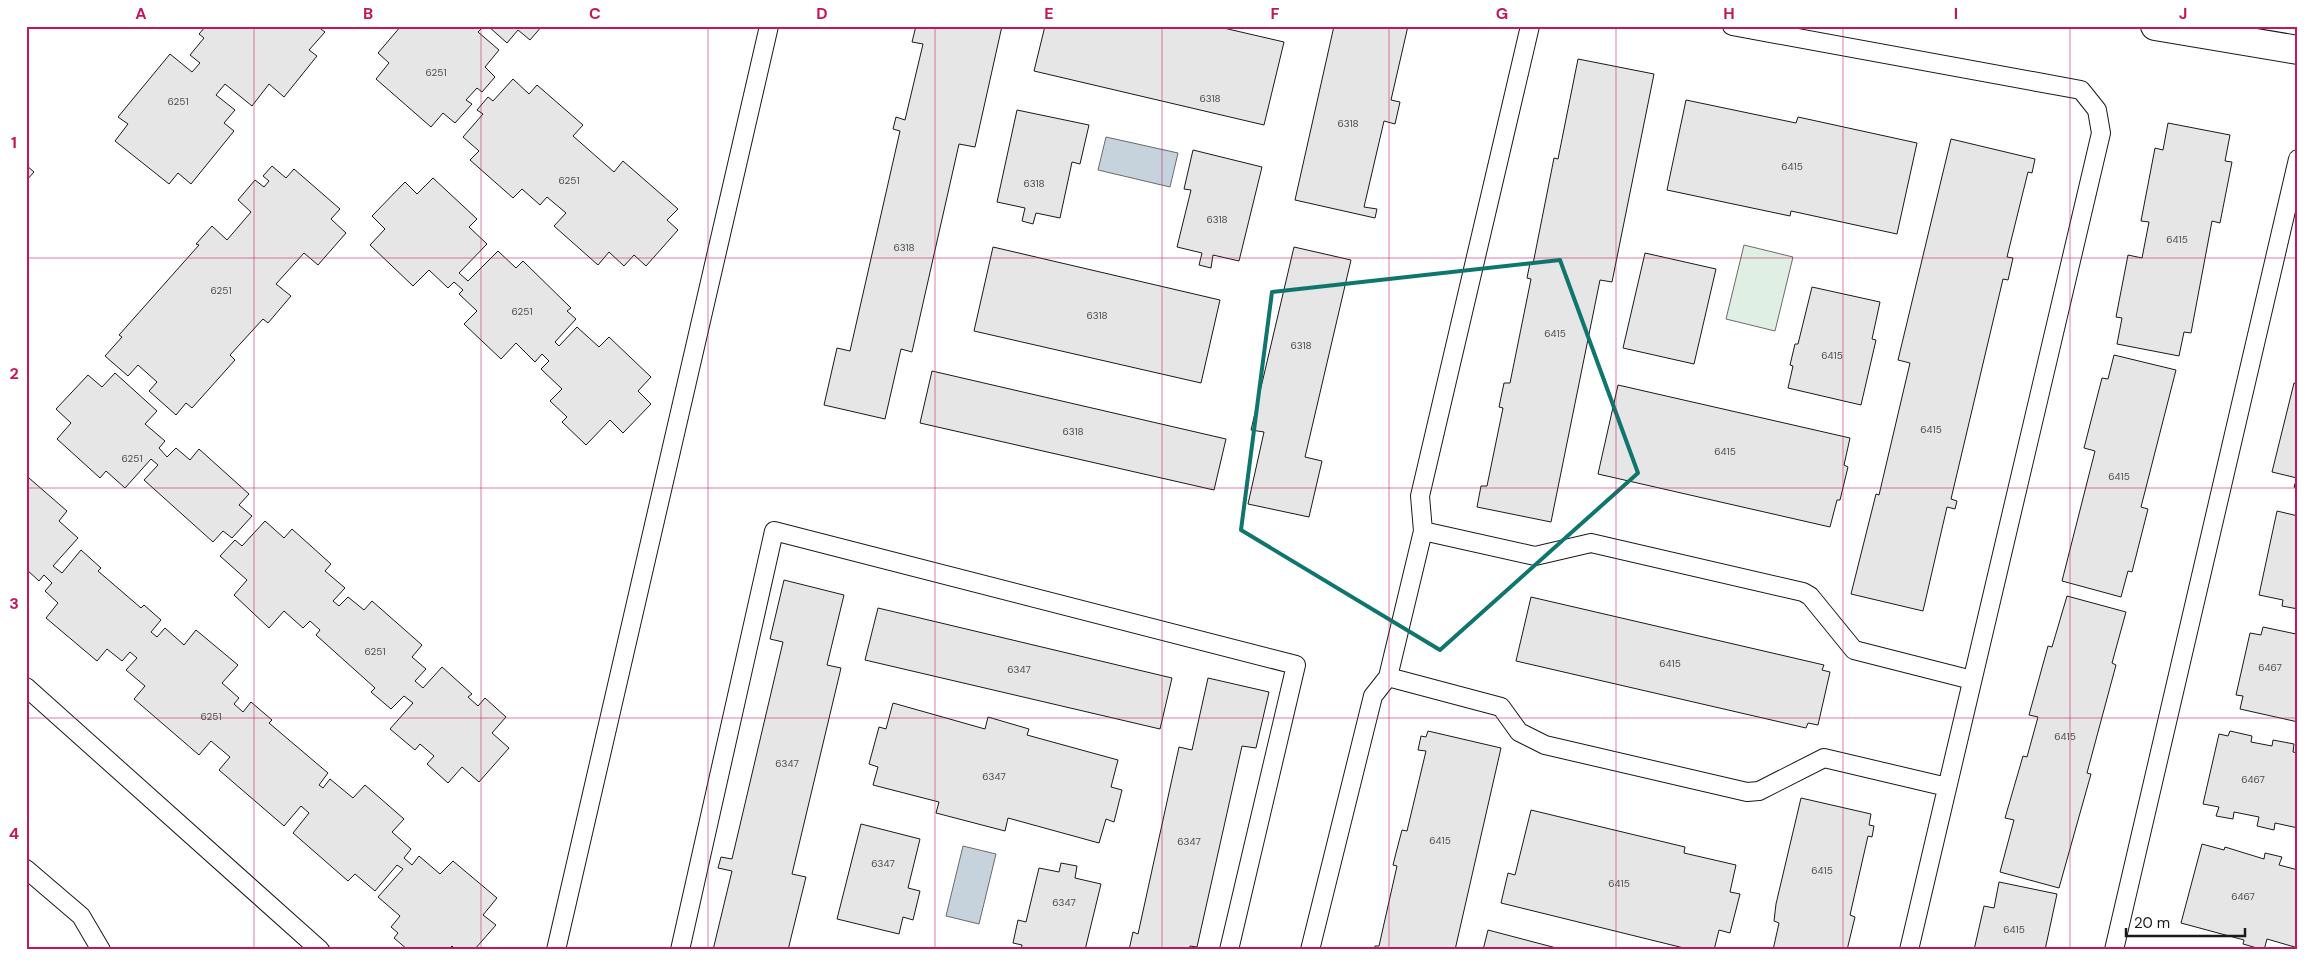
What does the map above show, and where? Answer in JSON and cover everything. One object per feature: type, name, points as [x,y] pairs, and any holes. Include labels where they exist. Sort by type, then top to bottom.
[{"type":"street","points":[[2155,26],[2298,50]]},
{"type":"lane","points":[[556,950],[769,26]]},
{"type":"lane","points":[[1310,950],[1373,696],[1388,677],[1423,531],[1420,496],[1530,26]]},
{"type":"lane","points":[[1732,26],[2080,90],[2097,110],[2100,133],[1909,950]]},
{"type":"lane","points":[[2114,950],[2297,167]]},
{"type":"lane","points":[[680,950],[774,531],[1296,665],[1229,950]]},
{"type":"lane","points":[[1423,531],[1535,556],[1591,543],[1803,592],[1810,596],[1854,650],[1972,680]]},
{"type":"lane","points":[[1388,677],[1501,707],[1519,732],[1545,745],[1747,792],[1759,791],[1824,758],[1947,787]]},
{"type":"lane","points":[[26,687],[320,950]]},
{"type":"lane","points":[[26,869],[81,916],[101,950]]},
{"type":"highlighted area","points":[[1560,260],[1638,473],[1440,650],[1241,530],[1272,292]]},
{"type":"green space","points":[[1744,245],[1793,257],[1775,331],[1726,319]]},
{"type":"shaded area","points":[[1106,137],[1178,153],[1170,187],[1098,170]]},
{"type":"shaded area","points":[[963,846],[996,854],[979,924],[946,916]]},
{"type":"building","points":[[206,26],[317,26],[325,32],[309,50],[317,56],[284,97],[269,84],[252,106],[225,84],[216,95],[235,110],[224,123],[234,131],[191,184],[178,173],[169,184],[115,141],[128,124],[118,117],[170,54],[192,72],[200,63],[190,55],[204,38],[199,34]]},
{"type":"building","points":[[401,26],[484,26],[478,32],[499,50],[485,67],[495,77],[482,92],[477,88],[466,100],[472,104],[455,123],[443,113],[431,127],[376,79],[389,63],[378,53]]},
{"type":"building","points":[[488,26],[542,26],[530,40],[518,30],[507,43]]},
{"type":"building","points":[[916,26],[1002,26],[975,147],[959,144],[912,352],[901,349],[885,419],[824,405],[837,348],[850,351],[900,131],[893,129],[896,117],[905,120],[923,44],[912,42]]},
{"type":"building","points":[[1045,26],[1215,26],[1284,42],[1264,125],[1034,71]]},
{"type":"building","points":[[1334,26],[1408,26],[1391,100],[1400,102],[1395,124],[1384,121],[1364,207],[1377,209],[1375,218],[1295,200]]},
{"type":"building","points":[[1578,59],[1654,74],[1612,282],[1600,280],[1551,522],[1477,507],[1481,486],[1487,486],[1503,408],[1499,407],[1504,383],[1510,383],[1531,279],[1527,278],[1530,263],[1533,264],[1554,158],[1558,159]]},
{"type":"building","points":[[513,79],[529,94],[537,85],[583,125],[573,136],[614,172],[623,161],[678,209],[667,220],[678,230],[646,266],[634,255],[624,266],[609,252],[598,265],[554,226],[566,213],[547,197],[540,205],[522,189],[513,198],[470,160],[479,151],[463,137],[483,114],[477,110],[488,97],[493,101]]},
{"type":"building","points":[[1686,100],[1796,123],[1798,117],[1917,143],[1897,234],[1791,211],[1790,216],[1667,190]]},
{"type":"building","points":[[1017,110],[1089,125],[1080,164],[1072,162],[1060,218],[1036,213],[1033,224],[1022,221],[1025,208],[997,202]]},
{"type":"building","points":[[2168,123],[2230,135],[2225,161],[2232,162],[2220,223],[2212,221],[2191,333],[2184,332],[2179,356],[2117,344],[2122,318],[2116,317],[2128,255],[2142,258],[2149,222],[2141,221],[2155,148],[2163,150]]},
{"type":"building","points":[[1951,139],[2035,159],[2032,173],[2028,172],[2007,257],[2013,258],[2008,280],[2003,279],[1951,499],[1957,501],[1955,509],[1947,507],[1923,611],[1851,594],[1876,494],[1879,495],[1910,363],[1898,360]]},
{"type":"building","points":[[1193,150],[1262,167],[1239,261],[1213,255],[1211,268],[1199,265],[1202,253],[1177,247],[1191,190],[1184,189]]},
{"type":"building","points":[[26,165],[34,172],[26,181]]},
{"type":"building","points":[[272,166],[286,178],[294,169],[340,209],[331,219],[346,233],[318,265],[304,253],[276,284],[291,296],[268,323],[263,319],[230,355],[235,360],[192,408],[186,403],[176,415],[149,391],[157,382],[138,365],[128,376],[105,356],[122,337],[119,335],[199,245],[196,244],[212,226],[227,240],[251,212],[238,200],[255,180],[264,187],[269,181],[263,176]]},
{"type":"building","points":[[433,178],[477,219],[469,227],[487,244],[459,273],[468,281],[498,251],[516,268],[523,261],[571,308],[567,311],[576,319],[555,342],[559,346],[577,327],[599,347],[609,337],[651,377],[638,391],[651,404],[623,433],[610,420],[586,445],[562,422],[567,417],[550,401],[562,389],[541,369],[549,361],[542,354],[535,362],[516,343],[501,359],[464,324],[477,311],[459,294],[463,290],[454,282],[448,288],[429,270],[413,286],[370,245],[385,229],[372,216],[405,182],[417,194]]},
{"type":"building","points":[[993,247],[1220,300],[1201,383],[974,331]]},
{"type":"building","points":[[1294,247],[1351,260],[1305,457],[1322,461],[1309,517],[1248,504],[1264,432],[1251,430]]},
{"type":"building","points":[[1645,253],[1716,269],[1694,364],[1623,348]]},
{"type":"building","points":[[1812,287],[1880,302],[1872,339],[1876,340],[1861,405],[1788,388],[1793,366],[1790,365],[1795,344],[1798,344]]},
{"type":"building","points":[[2114,355],[2176,370],[2141,507],[2148,509],[2132,572],[2128,571],[2121,597],[2062,581],[2095,451],[2084,448],[2102,378],[2108,379]]},
{"type":"building","points":[[932,371],[1226,439],[1214,490],[920,423]]},
{"type":"building","points":[[115,373],[157,411],[145,424],[165,441],[159,448],[167,457],[176,448],[190,460],[199,449],[249,494],[239,505],[252,516],[232,538],[223,531],[213,542],[144,480],[158,465],[151,459],[125,488],[106,471],[100,478],[57,439],[71,423],[56,409],[88,375],[102,387]]},
{"type":"building","points":[[2294,383],[2298,384],[2298,488],[2294,487],[2297,478],[2272,472]]},
{"type":"building","points":[[1618,385],[1850,438],[1844,465],[1848,467],[1840,500],[1837,500],[1830,527],[1598,474]]},
{"type":"building","points":[[29,478],[67,511],[59,521],[78,538],[53,566],[62,573],[81,550],[101,568],[98,571],[141,608],[144,605],[161,620],[151,632],[157,637],[165,628],[184,645],[196,630],[238,665],[222,683],[239,698],[234,704],[243,712],[251,702],[272,720],[269,723],[328,773],[319,785],[323,788],[330,779],[353,798],[365,785],[404,819],[392,832],[411,849],[404,858],[412,865],[419,856],[440,874],[453,861],[497,898],[483,915],[496,925],[474,950],[456,950],[452,946],[448,950],[408,950],[394,938],[398,933],[391,927],[400,916],[378,897],[403,869],[397,865],[375,891],[355,874],[348,881],[293,833],[309,813],[301,806],[284,826],[219,770],[230,757],[211,741],[199,755],[134,699],[145,686],[126,670],[137,658],[130,652],[122,661],[107,649],[97,661],[46,618],[58,603],[45,591],[52,583],[44,575],[39,581],[26,569],[26,481]]},
{"type":"building","points":[[2277,511],[2298,516],[2298,609],[2282,606],[2283,600],[2259,595]]},
{"type":"building","points":[[265,521],[284,538],[292,529],[331,564],[325,571],[345,588],[333,601],[339,606],[348,597],[364,610],[372,601],[422,645],[412,657],[426,669],[415,681],[423,688],[442,667],[472,694],[468,697],[478,706],[485,698],[506,717],[492,733],[509,748],[479,782],[462,767],[448,783],[427,764],[434,756],[420,744],[415,750],[390,729],[413,703],[404,696],[391,709],[371,692],[375,688],[316,635],[320,630],[310,621],[303,628],[284,611],[269,628],[234,595],[247,580],[220,556],[235,540],[242,546]]},
{"type":"building","points":[[784,580],[844,595],[827,665],[841,668],[792,874],[806,877],[788,950],[713,950],[732,871],[718,868],[721,857],[732,859],[783,642],[770,639]]},
{"type":"building","points":[[2067,596],[2126,612],[2112,663],[2116,665],[2087,773],[2091,774],[2059,888],[2000,872],[2014,820],[2005,818],[2023,756],[2027,757],[2038,717],[2029,715],[2048,646],[2052,647]]},
{"type":"building","points":[[1531,597],[1824,665],[1822,670],[1830,672],[1818,725],[1808,723],[1806,728],[1516,661]]},
{"type":"building","points":[[878,608],[1172,678],[1160,729],[865,660]]},
{"type":"building","points":[[2263,627],[2296,634],[2298,722],[2240,709],[2243,696],[2236,695],[2250,633],[2261,635]]},
{"type":"building","points":[[1208,678],[1269,692],[1256,748],[1242,746],[1197,947],[1190,946],[1189,950],[1129,950],[1133,932],[1138,934],[1179,747],[1192,750]]},
{"type":"building","points":[[893,703],[985,729],[988,717],[1029,729],[1027,735],[1118,760],[1111,787],[1122,790],[1114,822],[1106,819],[1099,843],[1008,818],[1005,831],[936,813],[939,802],[873,785],[878,767],[869,764],[879,727],[886,729]]},
{"type":"building","points":[[1428,731],[1501,748],[1455,950],[1374,950],[1375,946],[1379,946],[1397,866],[1393,865],[1402,830],[1407,831],[1426,751],[1418,750],[1421,736],[1426,737]]},
{"type":"building","points":[[2230,731],[2252,736],[2251,742],[2272,746],[2273,740],[2294,744],[2293,752],[2298,753],[2298,828],[2275,823],[2274,830],[2257,826],[2259,817],[2234,812],[2233,819],[2216,816],[2219,807],[2203,804],[2219,734],[2228,736]]},
{"type":"building","points":[[1801,798],[1871,814],[1869,825],[1874,826],[1872,837],[1868,836],[1850,915],[1855,917],[1847,950],[1773,950],[1779,923],[1774,921],[1776,904]]},
{"type":"building","points":[[1531,810],[1685,847],[1684,853],[1736,865],[1730,892],[1740,894],[1730,933],[1719,930],[1714,950],[1692,950],[1501,903],[1508,873],[1515,875]]},
{"type":"building","points":[[861,824],[920,839],[908,888],[920,891],[913,920],[903,917],[899,934],[837,919]]},
{"type":"building","points":[[2202,844],[2224,850],[2225,847],[2264,859],[2265,853],[2282,857],[2279,865],[2298,870],[2298,948],[2267,939],[2264,950],[2243,944],[2244,940],[2181,923]]},
{"type":"building","points":[[1061,863],[1077,866],[1075,878],[1101,884],[1085,950],[1021,950],[1022,945],[1013,943],[1018,920],[1026,922],[1039,868],[1059,872]]},
{"type":"building","points":[[1999,882],[2057,894],[2045,950],[1974,950],[1984,906],[1994,908]]},
{"type":"building","points":[[1488,930],[1564,950],[1483,950]]}]
